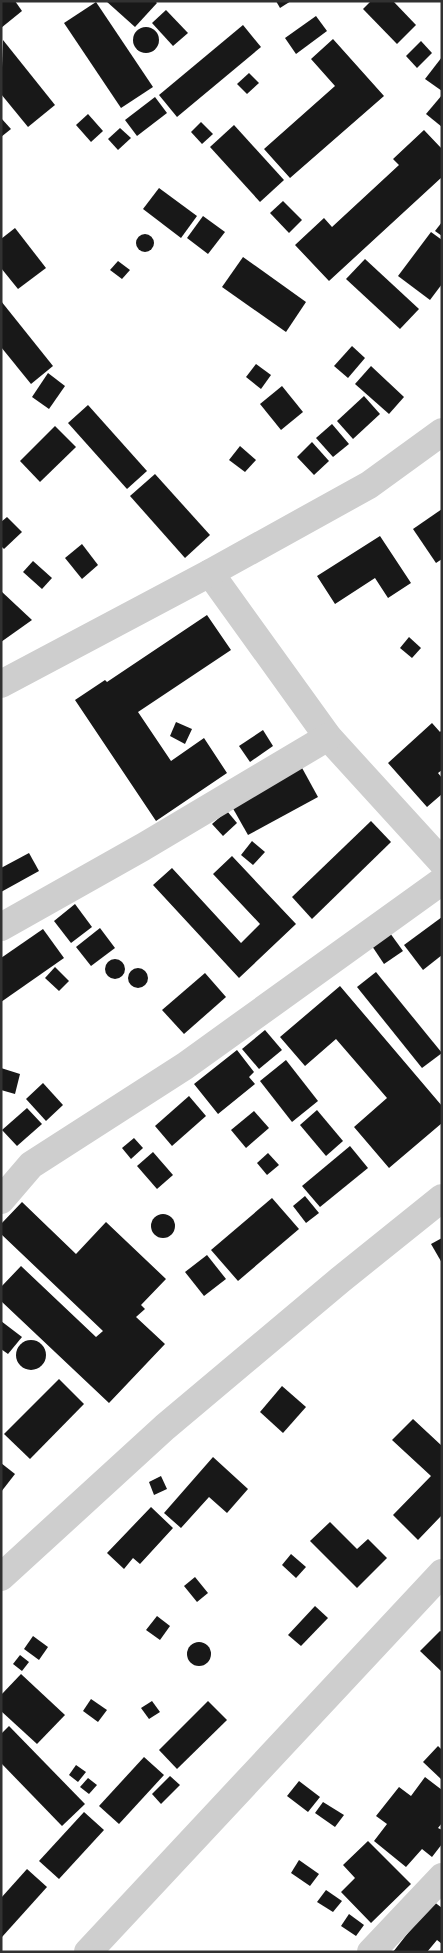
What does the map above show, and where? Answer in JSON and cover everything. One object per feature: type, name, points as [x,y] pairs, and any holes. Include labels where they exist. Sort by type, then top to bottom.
[{"type":"street","points":[[1,684],[210,574],[369,485],[442,432]]},
{"type":"street","points":[[210,574],[328,737],[442,862]]},
{"type":"street","points":[[1,927],[143,847],[328,737]]},
{"type":"street","points":[[1,1200],[31,1165],[185,1066],[442,881]]},
{"type":"street","points":[[1,1577],[165,1427],[340,1280],[442,1198]]},
{"type":"street","points":[[88,1952],[442,1573]]},
{"type":"street","points":[[371,1952],[442,1877]]},
{"type":"building","points":[[1,1],[15,1],[22,11],[1,28]]},
{"type":"building","points":[[106,1],[155,1],[157,3],[135,27]]},
{"type":"building","points":[[276,1],[291,1],[280,8]]},
{"type":"building","points":[[371,1],[393,1],[416,25],[397,44],[363,9]]},
{"type":"building","points":[[96,2],[153,87],[121,108],[64,23]]},
{"type":"building","points":[[166,10],[188,33],[173,46],[152,23]]},
{"type":"building","points":[[316,16],[327,31],[296,54],[285,38]]},
{"type":"building","points":[[243,25],[261,47],[177,117],[159,95]]},
{"type":"building","points":[[146,27],[156,30],[159,40],[156,50],[146,53],[136,50],[133,40],[136,30]]},
{"type":"building","points":[[333,39],[384,96],[290,178],[264,149],[335,86],[311,59]]},
{"type":"building","points":[[3,40],[55,105],[28,127],[1,94]]},
{"type":"building","points":[[421,41],[432,53],[417,68],[406,56]]},
{"type":"building","points":[[442,57],[442,91],[425,79]]},
{"type":"building","points":[[249,73],[259,83],[247,94],[237,84]]},
{"type":"building","points":[[442,95],[442,127],[426,114]]},
{"type":"building","points":[[155,97],[167,113],[137,136],[125,120]]},
{"type":"building","points":[[88,114],[103,131],[91,142],[76,125]]},
{"type":"building","points":[[1,118],[11,129],[1,137]]},
{"type":"building","points":[[201,122],[213,134],[202,144],[191,132]]},
{"type":"building","points":[[234,125],[284,180],[260,202],[210,147]]},
{"type":"building","points":[[120,128],[131,138],[118,150],[108,139]]},
{"type":"building","points":[[424,130],[442,149],[442,177],[329,281],[295,245],[324,218],[332,227],[399,165],[393,159]]},
{"type":"building","points":[[159,188],[197,216],[181,238],[143,209]]},
{"type":"building","points":[[283,201],[302,220],[289,233],[270,213]]},
{"type":"building","points":[[203,216],[225,232],[208,254],[187,238]]},
{"type":"building","points":[[442,222],[442,236],[435,231]]},
{"type":"building","points":[[15,228],[46,268],[18,289],[1,268],[1,239]]},
{"type":"building","points":[[431,232],[442,240],[442,284],[430,300],[398,276]]},
{"type":"building","points":[[141,234],[149,234],[154,239],[152,250],[141,252],[136,247],[136,239]]},
{"type":"building","points":[[243,257],[306,302],[286,332],[222,287]]},
{"type":"building","points":[[365,259],[419,309],[400,329],[346,279]]},
{"type":"building","points":[[118,261],[130,270],[122,279],[110,270]]},
{"type":"building","points":[[1,301],[53,366],[31,384],[1,347]]},
{"type":"building","points":[[352,346],[365,358],[348,378],[334,366]]},
{"type":"building","points":[[256,364],[271,375],[261,389],[246,377]]},
{"type":"building","points":[[371,366],[404,397],[389,414],[355,384]]},
{"type":"building","points":[[48,373],[65,386],[49,409],[32,397]]},
{"type":"building","points":[[282,386],[303,412],[281,430],[260,404]]},
{"type":"building","points":[[364,396],[380,414],[353,439],[337,421]]},
{"type":"building","points":[[88,405],[147,471],[127,489],[68,423]]},
{"type":"building","points":[[332,424],[349,444],[333,457],[316,438]]},
{"type":"building","points":[[55,426],[76,447],[40,482],[20,461]]},
{"type":"building","points":[[312,442],[329,461],[314,475],[297,457]]},
{"type":"building","points":[[240,446],[256,460],[245,472],[229,460]]},
{"type":"building","points":[[155,474],[210,535],[185,558],[130,496]]},
{"type":"building","points":[[442,509],[442,559],[436,563],[413,529]]},
{"type":"building","points":[[7,517],[22,532],[4,549],[1,546],[1,522]]},
{"type":"building","points":[[380,536],[411,583],[388,598],[375,578],[335,604],[317,576]]},
{"type":"building","points":[[82,544],[98,565],[82,579],[65,558]]},
{"type":"building","points":[[33,561],[52,578],[42,589],[23,572]]},
{"type":"building","points":[[1,591],[32,620],[1,642]]},
{"type":"building","points":[[207,615],[231,650],[138,712],[171,761],[204,738],[227,773],[156,821],[75,700],[105,680],[107,682]]},
{"type":"building","points":[[409,637],[421,648],[412,658],[400,648]]},
{"type":"building","points":[[176,722],[192,729],[185,744],[170,736]]},
{"type":"building","points":[[432,723],[440,732],[442,730],[442,770],[438,773],[442,778],[442,794],[427,807],[388,763]]},
{"type":"building","points":[[263,730],[273,746],[250,762],[239,746]]},
{"type":"building","points":[[301,766],[318,797],[248,835],[231,805]]},
{"type":"building","points":[[227,811],[237,823],[223,836],[212,824]]},
{"type":"building","points":[[371,821],[391,842],[312,919],[292,897]]},
{"type":"building","points":[[252,841],[265,852],[253,865],[241,855]]},
{"type":"building","points":[[29,853],[39,871],[1,892],[1,868]]},
{"type":"building","points":[[232,856],[296,924],[239,978],[153,885],[172,868],[241,943],[260,924],[213,874]]},
{"type":"building","points":[[75,904],[92,927],[71,943],[54,921]]},
{"type":"building","points":[[442,917],[442,955],[423,970],[404,945]]},
{"type":"building","points":[[100,928],[115,948],[91,966],[76,947]]},
{"type":"building","points":[[43,929],[64,958],[1,1002],[1,958]]},
{"type":"building","points":[[390,933],[403,951],[384,964],[372,946]]},
{"type":"building","points":[[111,959],[119,959],[125,965],[125,973],[119,979],[111,979],[105,973],[105,965]]},
{"type":"building","points":[[55,967],[69,981],[59,991],[45,978]]},
{"type":"building","points":[[134,968],[142,968],[148,974],[148,982],[142,988],[134,988],[128,982],[128,974]]},
{"type":"building","points":[[376,972],[442,1053],[422,1068],[357,987]]},
{"type":"building","points":[[205,973],[226,997],[184,1034],[162,1010]]},
{"type":"building","points":[[340,986],[442,1106],[442,1123],[389,1168],[354,1127],[387,1098],[336,1039],[305,1066],[280,1037]]},
{"type":"building","points":[[265,1030],[282,1050],[259,1069],[242,1049]]},
{"type":"building","points":[[237,1050],[254,1072],[249,1077],[255,1084],[218,1114],[194,1084]]},
{"type":"building","points":[[286,1060],[318,1101],[292,1122],[260,1081]]},
{"type":"building","points":[[1,1068],[20,1074],[15,1094],[1,1090]]},
{"type":"building","points":[[43,1083],[63,1105],[46,1121],[26,1099]]},
{"type":"building","points":[[189,1096],[206,1116],[172,1146],[155,1126]]},
{"type":"building","points":[[27,1108],[42,1124],[17,1146],[2,1130]]},
{"type":"building","points":[[317,1110],[343,1141],[326,1156],[300,1125]]},
{"type":"building","points":[[254,1111],[269,1128],[246,1148],[231,1130]]},
{"type":"building","points":[[134,1138],[143,1148],[131,1159],[122,1148]]},
{"type":"building","points":[[350,1146],[368,1168],[320,1207],[302,1186]]},
{"type":"building","points":[[153,1152],[173,1175],[157,1189],[137,1166]]},
{"type":"building","points":[[268,1153],[279,1165],[267,1175],[257,1163]]},
{"type":"building","points":[[305,1196],[319,1213],[306,1223],[293,1206]]},
{"type":"building","points":[[272,1198],[299,1229],[238,1281],[211,1250]]},
{"type":"building","points":[[22,1202],[76,1254],[106,1222],[166,1279],[141,1305],[145,1309],[136,1317],[165,1344],[109,1403],[1,1301],[1,1287],[21,1266],[96,1337],[103,1331],[1,1234],[1,1224]]},
{"type":"building","points":[[163,1214],[171,1218],[175,1226],[171,1234],[163,1238],[155,1234],[151,1226],[155,1218]]},
{"type":"building","points":[[442,1238],[442,1263],[431,1244]]},
{"type":"building","points":[[207,1255],[226,1279],[204,1296],[185,1272]]},
{"type":"building","points":[[1,1321],[22,1337],[8,1354],[1,1349]]},
{"type":"building","points":[[31,1340],[42,1344],[46,1355],[42,1366],[31,1370],[20,1366],[16,1355],[20,1344]]},
{"type":"building","points":[[59,1379],[84,1404],[30,1459],[4,1434]]},
{"type":"building","points":[[282,1386],[306,1407],[283,1433],[260,1412]]},
{"type":"building","points":[[413,1419],[442,1446],[442,1515],[418,1540],[393,1515],[431,1476],[392,1440]]},
{"type":"building","points":[[213,1457],[248,1489],[227,1513],[209,1497],[181,1528],[164,1513]]},
{"type":"building","points":[[1,1463],[15,1474],[1,1492]]},
{"type":"building","points":[[161,1476],[167,1489],[154,1495],[149,1482]]},
{"type":"building","points":[[151,1507],[173,1528],[140,1564],[133,1558],[124,1569],[107,1553]]},
{"type":"building","points":[[330,1522],[357,1549],[368,1539],[387,1558],[357,1588],[310,1541]]},
{"type":"building","points":[[291,1554],[306,1567],[296,1578],[282,1565]]},
{"type":"building","points":[[195,1577],[208,1593],[197,1602],[184,1586]]},
{"type":"building","points":[[315,1606],[328,1618],[301,1646],[288,1635]]},
{"type":"building","points":[[157,1616],[170,1626],[160,1640],[146,1630]]},
{"type":"building","points":[[440,1631],[442,1632],[442,1672],[420,1651]]},
{"type":"building","points":[[33,1636],[48,1647],[39,1660],[24,1649]]},
{"type":"building","points":[[199,1642],[208,1645],[211,1654],[208,1663],[199,1666],[190,1663],[187,1654],[190,1645]]},
{"type":"building","points":[[20,1655],[29,1662],[22,1671],[13,1664]]},
{"type":"building","points":[[21,1674],[65,1715],[37,1744],[1,1711],[1,1695]]},
{"type":"building","points":[[91,1699],[107,1710],[98,1722],[83,1711]]},
{"type":"building","points":[[152,1701],[160,1712],[149,1719],[141,1708]]},
{"type":"building","points":[[208,1701],[227,1720],[177,1769],[159,1750]]},
{"type":"building","points":[[9,1726],[85,1804],[62,1826],[1,1763],[1,1734]]},
{"type":"building","points":[[438,1746],[442,1750],[442,1780],[423,1762]]},
{"type":"building","points":[[144,1757],[164,1775],[119,1824],[99,1806]]},
{"type":"building","points":[[76,1765],[86,1772],[78,1782],[69,1775]]},
{"type":"building","points":[[170,1776],[180,1785],[161,1804],[152,1794]]},
{"type":"building","points":[[425,1777],[442,1790],[442,1823],[438,1828],[442,1830],[442,1844],[432,1857],[422,1849],[406,1867],[374,1841],[387,1824],[376,1816],[399,1787],[411,1796]]},
{"type":"building","points":[[88,1778],[97,1785],[89,1794],[80,1787]]},
{"type":"building","points":[[299,1781],[320,1797],[308,1812],[287,1796]]},
{"type":"building","points":[[323,1802],[344,1815],[335,1827],[315,1813]]},
{"type":"building","points":[[84,1812],[104,1830],[59,1879],[39,1861]]},
{"type":"building","points":[[368,1841],[411,1884],[371,1923],[341,1892],[355,1878],[343,1865]]},
{"type":"building","points":[[299,1860],[319,1874],[310,1886],[291,1873]]},
{"type":"building","points":[[27,1869],[47,1887],[2,1937],[1,1898]]},
{"type":"building","points":[[326,1890],[342,1901],[333,1912],[317,1902]]},
{"type":"building","points":[[433,1901],[442,1908],[442,1944],[437,1940],[427,1952],[393,1952]]},
{"type":"building","points":[[349,1914],[364,1925],[356,1936],[341,1926]]}]
